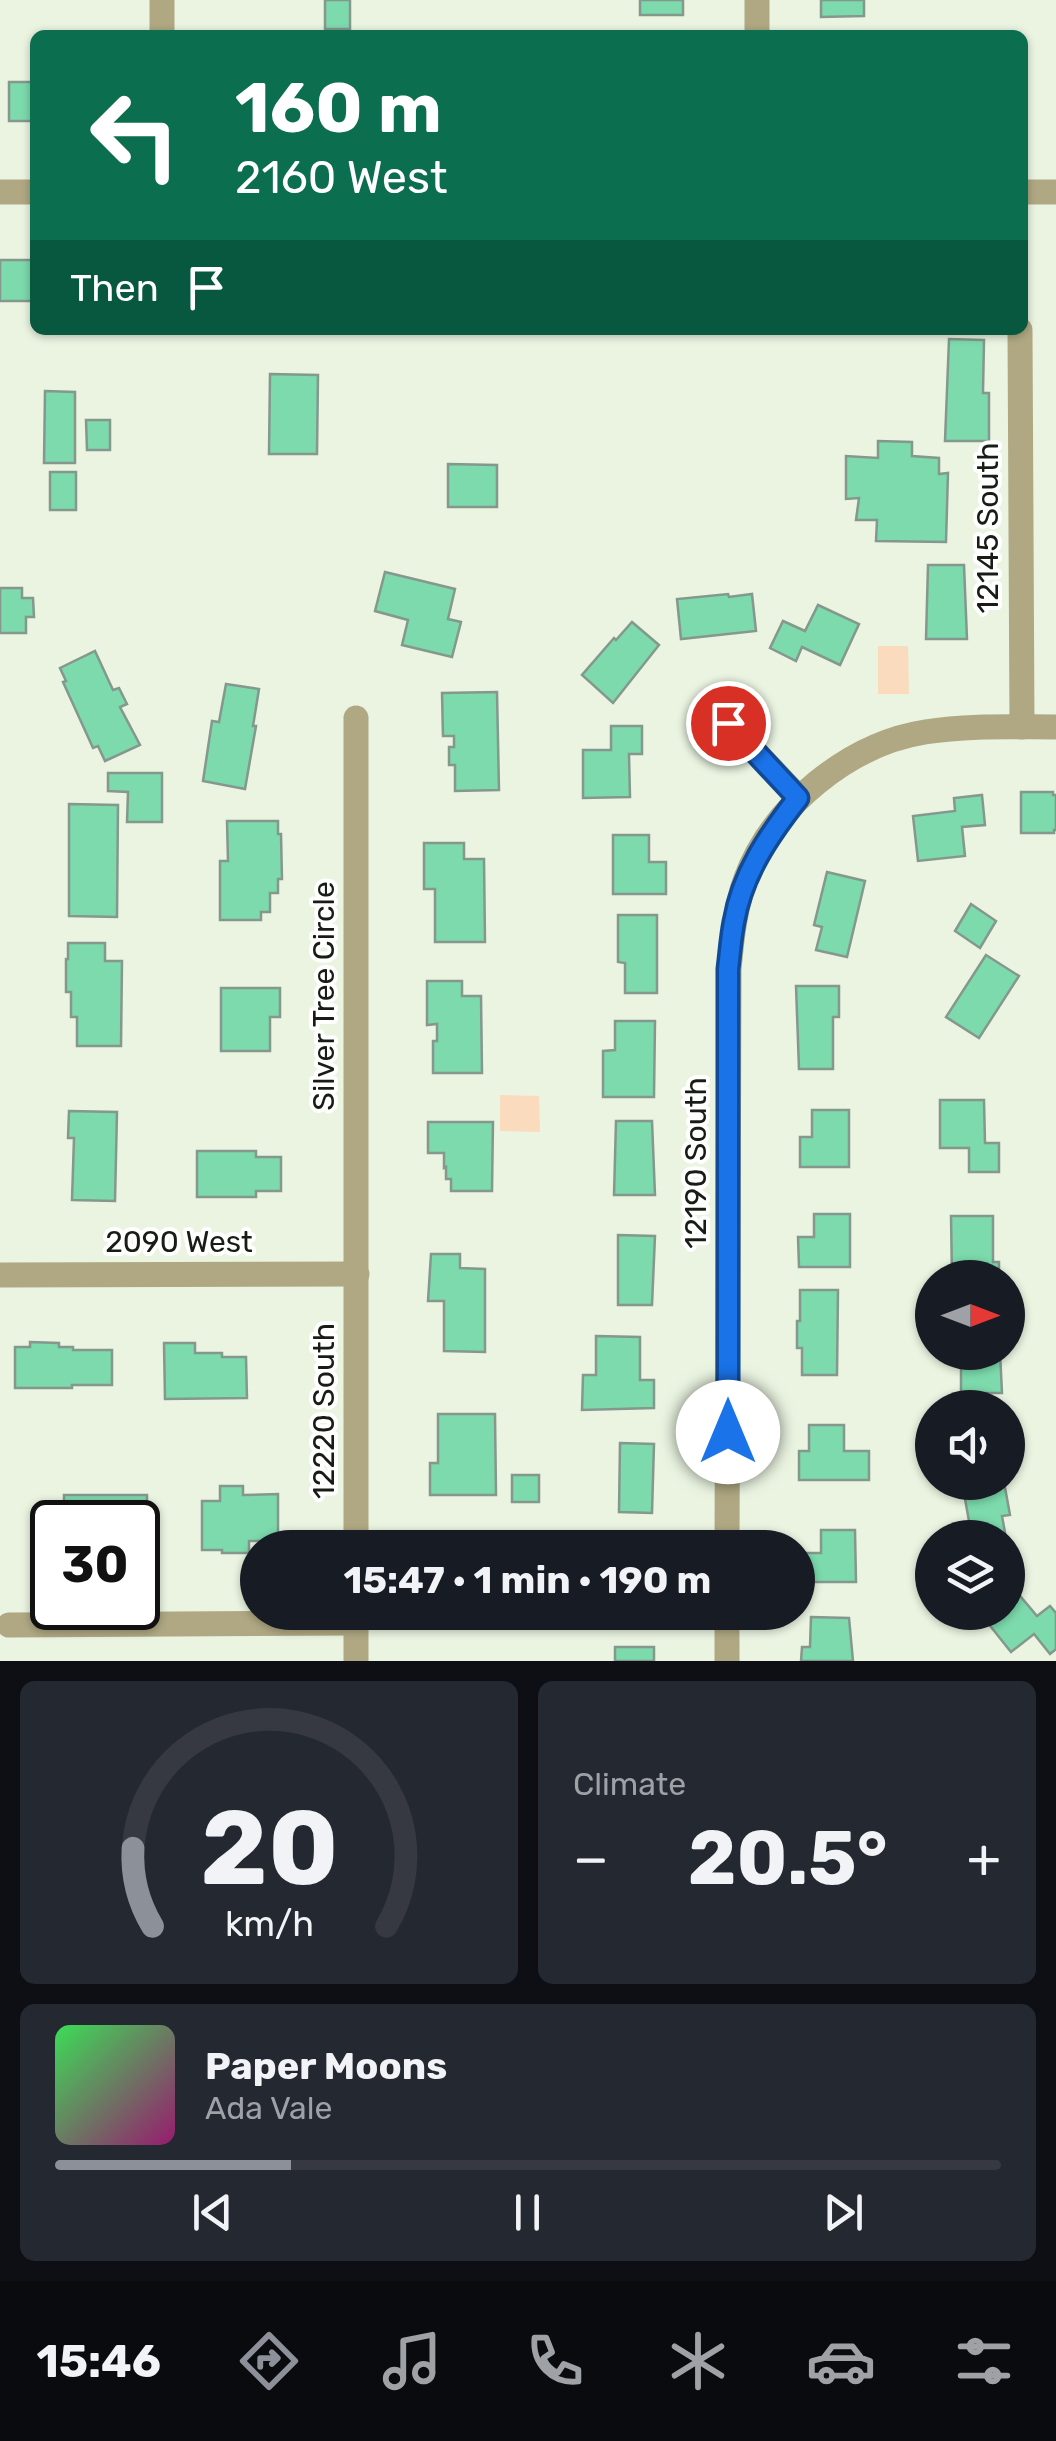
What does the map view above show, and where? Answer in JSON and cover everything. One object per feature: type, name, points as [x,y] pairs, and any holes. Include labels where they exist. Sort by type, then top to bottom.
[{"type":"street","points":[[162,0],[162,30]]},
{"type":"street","points":[[756,0],[757,30]]},
{"type":"street","points":[[0,192],[30,192]]},
{"type":"street","points":[[1028,192],[1056,192]]},
{"type":"street","name":"12145 South","points":[[1020,335],[1022,727]]},
{"type":"street","name":"Silver Tree Circle","points":[[356,718],[358,1274]]},
{"type":"street","points":[[728,723],[798,798]]},
{"type":"street","name":"12190 South","points":[[727,1530],[728,969],[734,920],[747,875],[770,834],[798,798],[836,768],[878,746],[921,732],[1056,727]]},
{"type":"street","name":"2090 West","points":[[0,1275],[358,1274]]},
{"type":"street","name":"12220 South","points":[[356,1530],[358,1274]]},
{"type":"street","points":[[10,1625],[240,1620]]},
{"type":"street","points":[[356,1630],[356,1661]]},
{"type":"street","points":[[727,1630],[727,1661]]},
{"type":"shaded area","points":[[878,646],[908,646],[909,694],[878,694]]},
{"type":"shaded area","points":[[500,1095],[539,1096],[540,1132],[500,1131]]},
{"type":"building","points":[[325,0],[350,0],[350,29],[325,29]]},
{"type":"building","points":[[640,0],[683,0],[683,15],[640,15]]},
{"type":"building","points":[[821,0],[864,0],[864,16],[821,17]]},
{"type":"building","points":[[9,82],[30,82],[30,121],[9,121]]},
{"type":"building","points":[[0,260],[30,260],[30,301],[0,301]]},
{"type":"building","points":[[949,339],[984,340],[983,393],[989,393],[989,441],[945,441]]},
{"type":"building","points":[[270,374],[318,375],[317,454],[269,454]]},
{"type":"building","points":[[45,391],[75,392],[75,463],[44,463]]},
{"type":"building","points":[[86,420],[110,420],[110,450],[87,450]]},
{"type":"building","points":[[878,441],[912,442],[912,456],[939,458],[939,474],[948,473],[946,542],[876,541],[877,520],[856,520],[859,498],[846,499],[846,456],[878,458]]},
{"type":"building","points":[[448,464],[497,465],[497,507],[448,507]]},
{"type":"building","points":[[50,472],[76,472],[76,510],[50,510]]},
{"type":"building","points":[[928,565],[964,565],[967,639],[926,639]]},
{"type":"building","points":[[385,572],[455,589],[448,619],[461,622],[452,657],[402,645],[408,620],[375,611]]},
{"type":"building","points":[[0,588],[22,588],[22,598],[33,598],[34,617],[26,617],[26,633],[0,633]]},
{"type":"building","points":[[752,594],[756,631],[681,639],[677,599]]},
{"type":"building","points":[[818,605],[859,624],[840,665],[802,647],[796,661],[770,648],[783,621],[805,631]]},
{"type":"building","points":[[632,622],[659,645],[613,703],[582,675]]},
{"type":"building","points":[[95,651],[113,690],[119,688],[127,704],[120,707],[140,745],[105,761],[98,746],[93,748],[60,668]]},
{"type":"building","points":[[226,684],[259,689],[245,789],[203,781],[212,721],[219,722]]},
{"type":"building","points":[[497,692],[499,790],[455,791],[455,765],[449,765],[449,747],[454,747],[454,736],[443,736],[442,693]]},
{"type":"building","points":[[611,726],[642,726],[642,754],[629,754],[630,797],[583,798],[583,750],[611,750]]},
{"type":"building","points":[[108,773],[162,773],[162,822],[127,822],[128,792],[108,791]]},
{"type":"building","points":[[1021,792],[1056,795],[1054,833],[1021,833]]},
{"type":"building","points":[[982,795],[985,825],[962,827],[965,856],[918,861],[913,816],[955,811],[954,798]]},
{"type":"building","points":[[69,804],[118,805],[117,917],[69,916]]},
{"type":"building","points":[[227,821],[278,821],[282,879],[278,879],[278,893],[270,893],[270,912],[261,912],[261,920],[220,920],[220,861],[228,861]]},
{"type":"building","points":[[613,835],[649,835],[649,862],[666,862],[666,894],[613,894]]},
{"type":"building","points":[[424,843],[464,843],[464,859],[484,859],[485,942],[435,942],[435,889],[424,889]]},
{"type":"building","points":[[827,872],[865,881],[847,957],[816,950],[822,927],[814,925]]},
{"type":"building","points":[[971,904],[996,921],[980,948],[955,931]]},
{"type":"building","points":[[618,915],[657,915],[657,993],[625,993],[625,963],[618,962]]},
{"type":"building","points":[[68,943],[105,943],[105,961],[122,961],[121,1046],[77,1046],[77,1017],[71,1017],[71,992],[66,992]]},
{"type":"building","points":[[986,955],[1019,976],[979,1038],[946,1017]]},
{"type":"building","points":[[427,981],[462,981],[462,996],[481,996],[482,1073],[433,1073],[437,1024],[427,1025]]},
{"type":"building","points":[[796,986],[839,986],[839,1017],[833,1017],[833,1069],[799,1069]]},
{"type":"building","points":[[221,988],[280,988],[280,1017],[270,1017],[270,1051],[221,1051]]},
{"type":"building","points":[[615,1021],[655,1021],[654,1097],[603,1097],[603,1051],[615,1050]]},
{"type":"building","points":[[940,1100],[984,1100],[985,1143],[999,1143],[999,1172],[969,1172],[969,1148],[940,1148]]},
{"type":"building","points":[[812,1110],[849,1110],[849,1167],[800,1167],[800,1137],[812,1137]]},
{"type":"building","points":[[69,1111],[117,1112],[115,1201],[72,1200],[74,1138],[68,1138]]},
{"type":"building","points":[[616,1121],[652,1121],[655,1195],[614,1195]]},
{"type":"building","points":[[428,1122],[493,1122],[492,1191],[451,1191],[444,1153],[428,1153]]},
{"type":"building","points":[[197,1151],[256,1151],[256,1157],[281,1157],[281,1191],[256,1191],[256,1197],[197,1197]]},
{"type":"building","points":[[814,1214],[850,1214],[850,1267],[799,1267],[798,1237],[814,1237]]},
{"type":"building","points":[[951,1216],[993,1216],[993,1260],[952,1260]]},
{"type":"building","points":[[618,1235],[655,1236],[652,1305],[618,1305]]},
{"type":"building","points":[[431,1254],[460,1254],[460,1268],[485,1269],[485,1352],[444,1351],[444,1301],[428,1301]]},
{"type":"building","points":[[800,1290],[838,1290],[837,1375],[802,1375],[802,1348],[797,1348]]},
{"type":"building","points":[[596,1336],[640,1337],[640,1380],[654,1380],[654,1408],[582,1410],[583,1375],[596,1375]]},
{"type":"building","points":[[30,1342],[59,1343],[59,1347],[73,1350],[112,1350],[112,1385],[15,1388],[15,1347],[30,1347]]},
{"type":"building","points":[[164,1343],[195,1343],[195,1353],[246,1357],[247,1398],[165,1399]]},
{"type":"building","points":[[961,1370],[1001,1370],[1002,1390],[961,1390]]},
{"type":"building","points":[[438,1414],[495,1414],[496,1495],[430,1495],[430,1463],[438,1463]]},
{"type":"building","points":[[809,1425],[844,1425],[844,1451],[869,1451],[869,1480],[799,1480],[799,1451],[809,1451]]},
{"type":"building","points":[[620,1443],[654,1444],[652,1513],[619,1512]]},
{"type":"building","points":[[512,1475],[539,1475],[539,1502],[512,1502]]},
{"type":"building","points":[[220,1486],[243,1486],[243,1495],[278,1494],[278,1530],[240,1530],[240,1553],[202,1550],[202,1501],[220,1501]]},
{"type":"building","points":[[64,1495],[147,1495],[147,1500],[64,1500]]},
{"type":"building","points":[[965,1500],[1007,1500],[1010,1515],[1002,1516],[1003,1520],[969,1520]]},
{"type":"building","points":[[821,1530],[855,1530],[856,1582],[815,1582],[815,1553],[821,1553]]},
{"type":"building","points":[[1025,1602],[1037,1616],[1050,1606],[1056,1613],[1056,1649],[1050,1654],[1034,1634],[1011,1652],[993,1630],[1025,1630]]},
{"type":"building","points":[[815,1617],[849,1618],[853,1661],[801,1661],[802,1647],[810,1647]]},
{"type":"building","points":[[615,1647],[654,1647],[654,1661],[615,1661]]},
{"type":"route","points":[[728,723],[798,798],[770,834],[747,875],[734,920],[728,969],[728,1432]]}]
